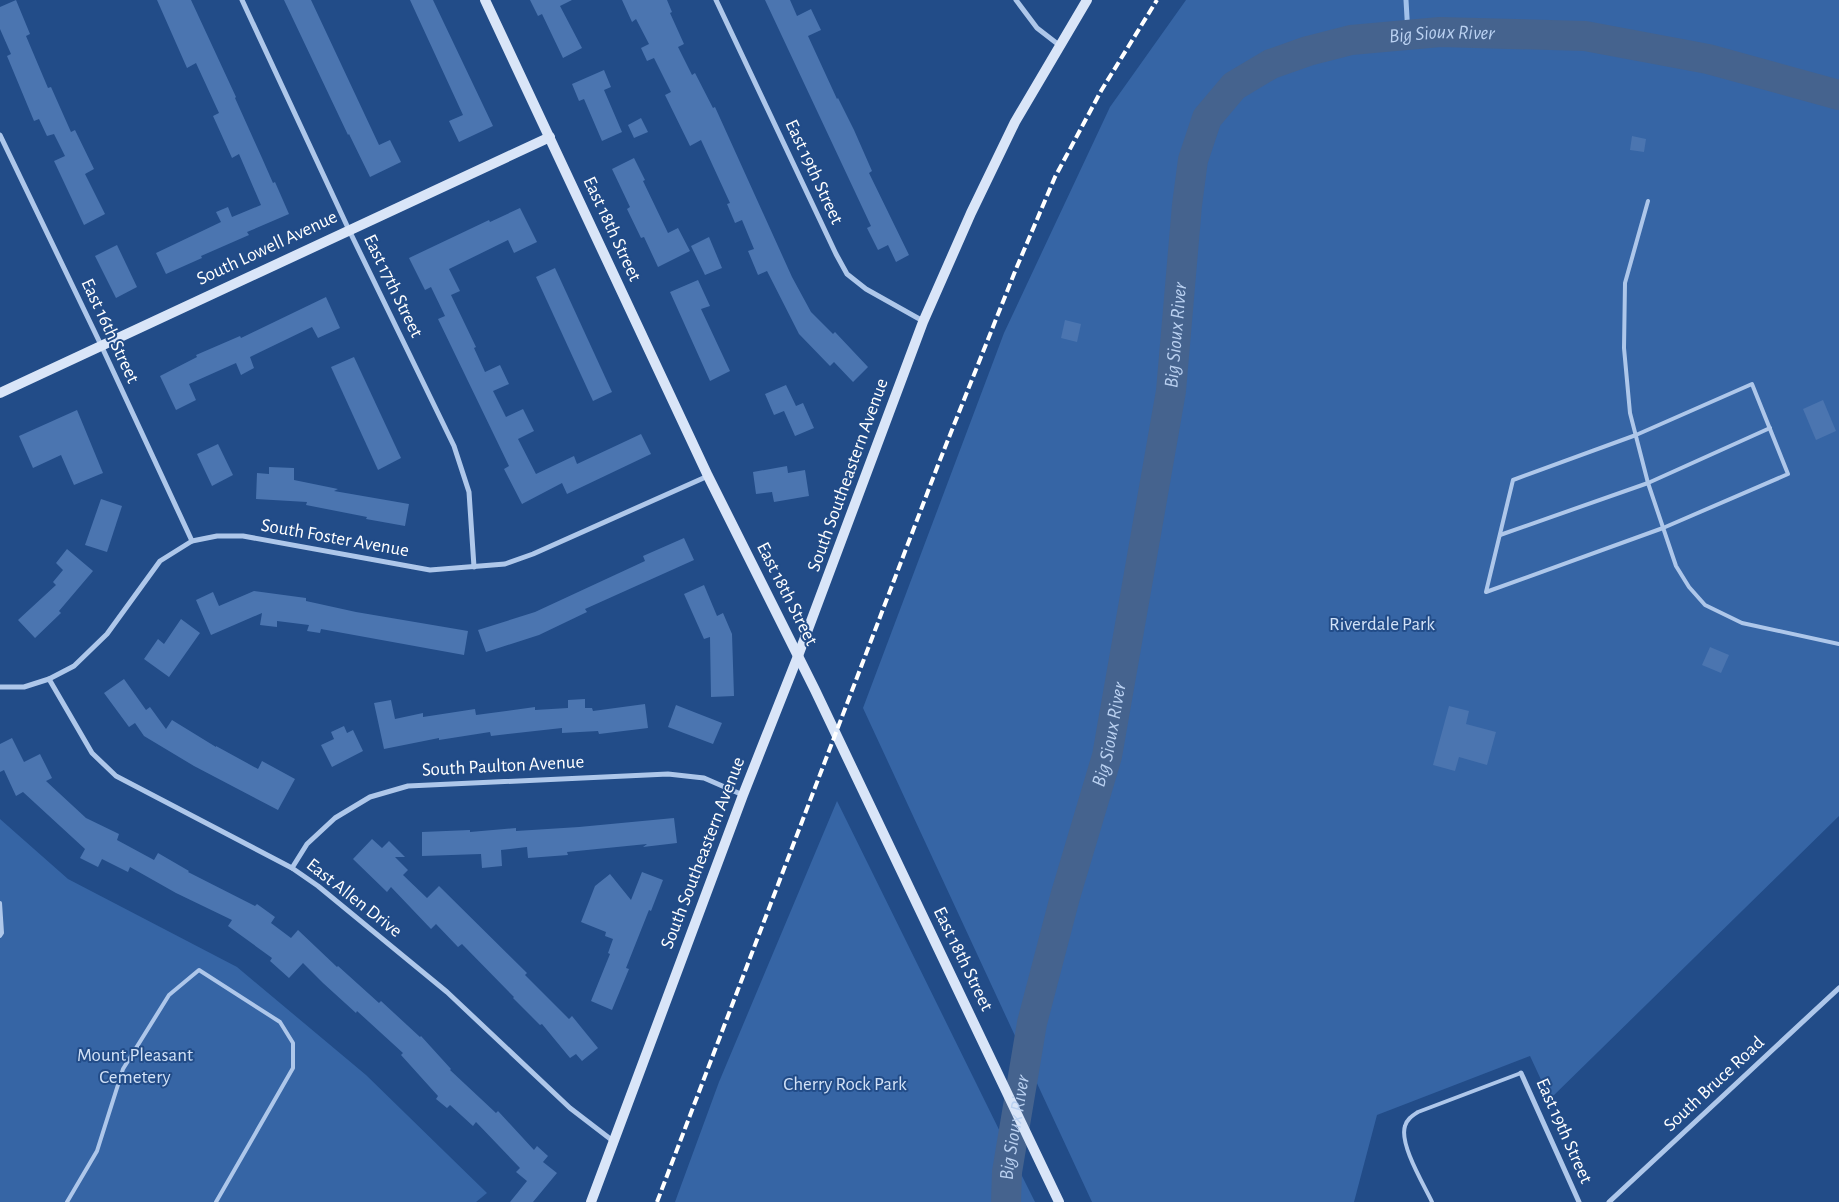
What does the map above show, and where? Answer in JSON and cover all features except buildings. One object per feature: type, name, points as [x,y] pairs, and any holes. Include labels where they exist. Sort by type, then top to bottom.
[{"type":"street","name":"East 17th Street","points":[[242,0],[349,230],[454,446],[469,492],[474,567]]},
{"type":"street","name":"East 18th Street","points":[[486,0],[708,476],[798,656],[1060,1202]]},
{"type":"street","name":"East 19th Street","points":[[716,0],[847,274],[866,289],[923,322]]},
{"type":"street","points":[[1016,0],[1037,28],[1059,45]]},
{"type":"street","name":"South Southeastern Avenue","points":[[591,1202],[923,322],[971,212],[1011,130],[1087,0]]},
{"type":"street","name":"East 16th Street","points":[[0,135],[101,345],[192,541]]},
{"type":"street","name":"South Lowell Avenue","points":[[0,393],[550,137]]},
{"type":"street","name":"South Foster Avenue","points":[[0,687],[24,687],[49,679],[74,666],[107,634],[160,561],[192,541],[216,536],[243,536],[430,570],[504,564],[533,554],[708,476]]},
{"type":"street","name":"East Allen Drive","points":[[49,679],[92,753],[116,776],[292,868],[318,886],[447,992],[570,1108],[613,1141]]},
{"type":"street","name":"South Paulton Avenue","points":[[292,868],[307,844],[335,818],[370,797],[408,786],[668,774],[704,778],[743,796]]},
{"type":"street","name":"South Bruce Road","points":[[1609,1202],[1839,988]]},
{"type":"street","name":"East 19th Street","points":[[1521,1073],[1579,1202]]},
{"type":"lane","points":[[1648,201],[1625,283],[1624,348],[1630,413],[1648,483],[1676,566],[1689,587],[1705,605],[1742,623],[1839,644]]},
{"type":"lane","points":[[1752,384],[1770,428],[1788,474],[1663,528],[1486,592],[1513,480],[1636,435],[1752,384]]},
{"type":"lane","points":[[1500,535],[1648,483],[1770,428]]},
{"type":"lane","points":[[0,903],[2,933],[0,936]]},
{"type":"lane","points":[[67,1202],[97,1151],[123,1070],[169,995],[199,970],[280,1022],[293,1043],[293,1068],[216,1202]]},
{"type":"lane","points":[[1432,1202],[1405,1144],[1403,1133],[1408,1119],[1418,1112],[1521,1073]]},
{"type":"green space","name":"Riverdale Park","points":[[1186,0],[1839,0],[1839,816],[1550,1099],[1530,1056],[1377,1115],[1354,1202],[1092,1202],[863,708],[1004,333],[1110,107]]},
{"type":"green space","name":"Cherry Rock Park","points":[[837,801],[1035,1202],[675,1202],[719,1082]]},
{"type":"green space","name":"Mount Pleasant Cemetery","points":[[0,819],[68,879],[237,967],[366,1075],[487,1193],[476,1202],[0,1202]]},
{"type":"waterway","points":[[1406,0],[1408,35]]},
{"type":"waterway","name":"Big Sioux River","points":[[1006,1202],[1007,1172],[1032,1023],[1065,897],[1107,756],[1171,391],[1187,205],[1193,160],[1207,118],[1234,86],[1271,64],[1308,51],[1351,40],[1440,32],[1585,36],[1708,59],[1839,95]]},
{"type":"railway","points":[[657,1202],[938,465],[1016,269],[1055,177],[1101,91],[1157,0]]}]
